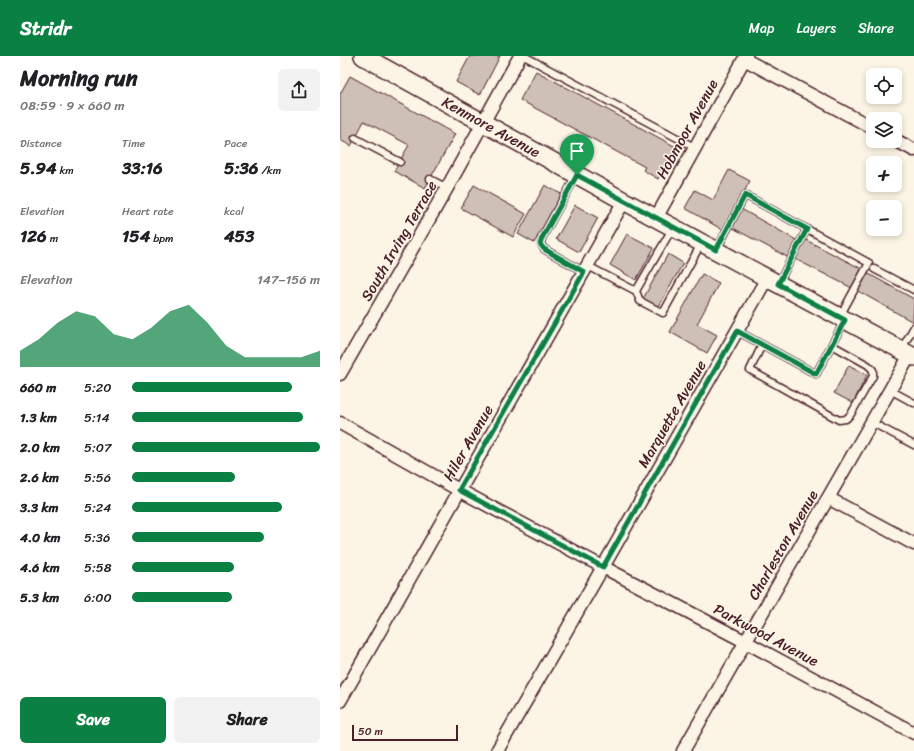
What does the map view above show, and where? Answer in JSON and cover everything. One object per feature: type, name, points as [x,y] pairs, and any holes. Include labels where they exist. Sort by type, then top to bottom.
[{"type":"main road","name":"Kenmore Avenue","points":[[364,56],[624,201],[908,354]]},
{"type":"street","name":"South Irving Terrace","points":[[340,374],[484,123],[520,56]]},
{"type":"street","name":"Hobmoor Avenue","points":[[656,218],[745,58]]},
{"type":"street","points":[[745,58],[866,124]]},
{"type":"street","points":[[902,144],[914,150]]},
{"type":"street","name":"Hiler Avenue","points":[[340,701],[344,686],[459,490],[624,201]]},
{"type":"street","name":"Marquette Avenue","points":[[497,751],[737,331],[772,281]]},
{"type":"street","name":"Charleston Avenue","points":[[683,751],[890,390],[908,354]]},
{"type":"street","name":"Parkwood Avenue","points":[[340,423],[459,490],[914,733]]},
{"type":"street","points":[[828,498],[914,544]]},
{"type":"lane","points":[[524,56],[696,148]]},
{"type":"lane","points":[[355,138],[400,162]]},
{"type":"lane","points":[[577,175],[540,244],[544,249],[636,291],[640,301],[663,313],[745,195],[870,263],[842,319],[832,345],[816,374],[737,331]]},
{"type":"lane","points":[[430,179],[447,188]]},
{"type":"lane","points":[[636,291],[673,227]]},
{"type":"lane","points":[[772,281],[807,229]]},
{"type":"lane","points":[[874,269],[914,290]]},
{"type":"lane","points":[[908,354],[914,327]]},
{"type":"lane","points":[[762,345],[750,370],[839,420],[846,418],[851,414],[873,376],[873,370],[868,365],[832,345]]},
{"type":"lane","points":[[890,390],[914,403]]},
{"type":"lane","points":[[871,422],[914,445]]},
{"type":"building","points":[[470,56],[500,56],[480,95],[456,82]]},
{"type":"building","points":[[536,71],[676,147],[658,179],[643,170],[645,167],[520,100]]},
{"type":"building","points":[[350,76],[455,134],[425,188],[394,171],[409,145],[364,121],[351,146],[340,140],[340,94]]},
{"type":"building","points":[[729,170],[750,181],[723,230],[685,208],[695,190],[713,200]]},
{"type":"building","points":[[474,185],[526,214],[513,237],[461,208]]},
{"type":"building","points":[[545,185],[561,194],[534,243],[518,234]]},
{"type":"building","points":[[575,205],[598,218],[579,252],[556,239]]},
{"type":"building","points":[[741,209],[798,241],[789,258],[731,227]]},
{"type":"building","points":[[627,234],[654,248],[636,280],[610,265]]},
{"type":"building","points":[[804,239],[862,269],[852,288],[795,259]]},
{"type":"building","points":[[668,254],[683,263],[658,308],[643,299]]},
{"type":"building","points":[[867,273],[914,299],[913,322],[858,291]]},
{"type":"building","points":[[702,274],[719,283],[697,324],[717,335],[707,353],[670,332]]},
{"type":"building","points":[[849,365],[867,375],[853,403],[834,393]]},
{"type":"route","points":[[577,175],[716,250],[745,195],[807,229],[778,284],[845,320],[816,374],[737,331],[603,567],[459,490],[584,272],[544,249],[540,244],[577,175]]}]
